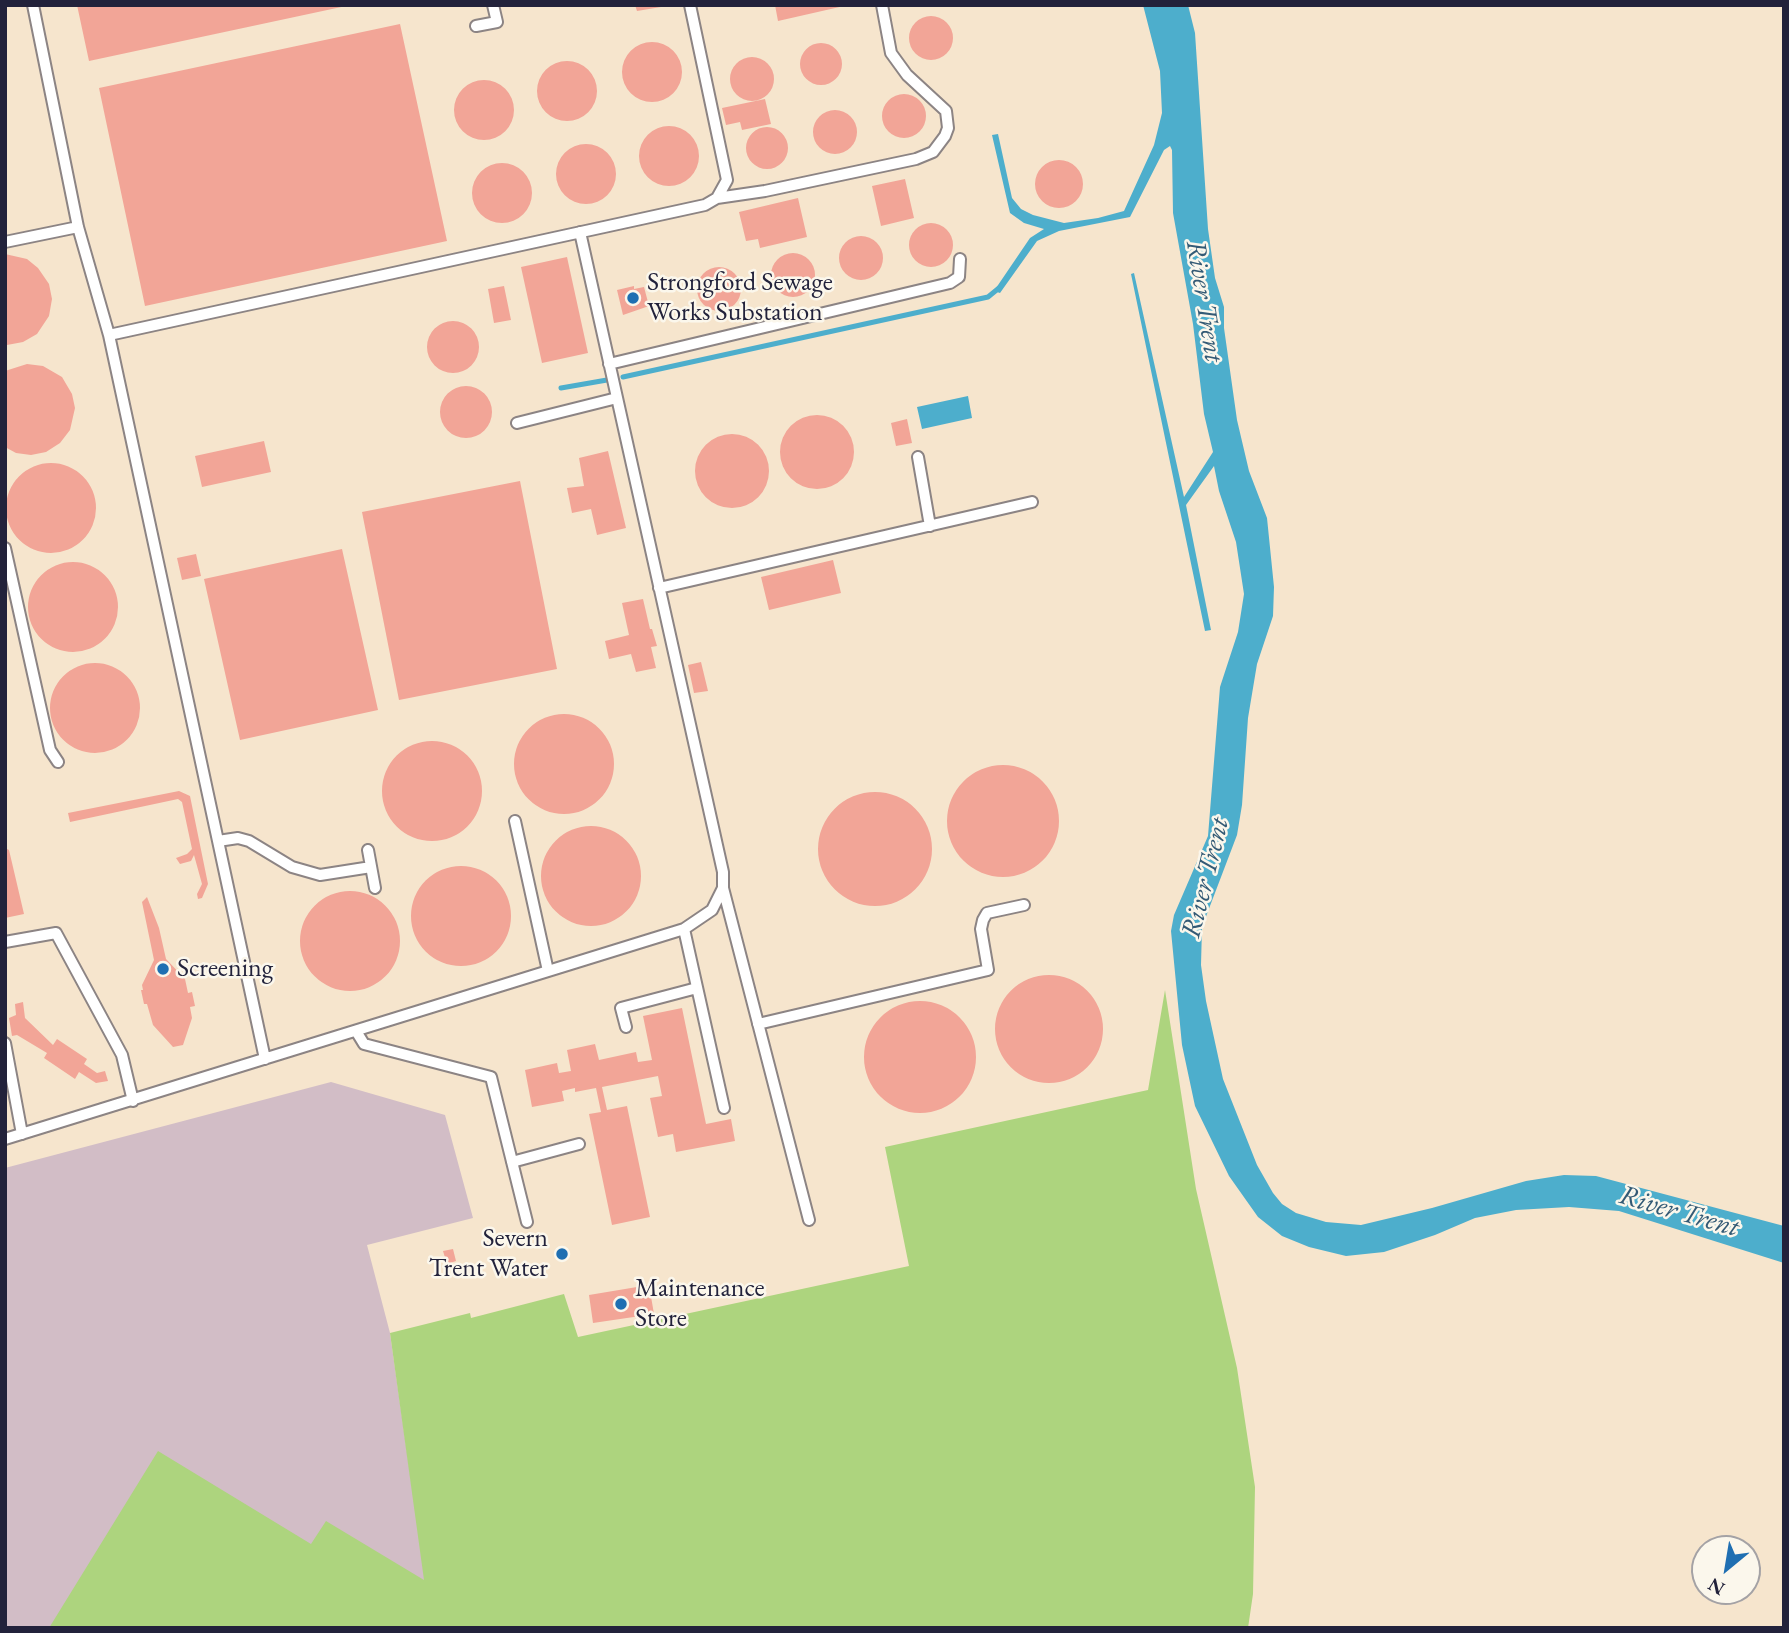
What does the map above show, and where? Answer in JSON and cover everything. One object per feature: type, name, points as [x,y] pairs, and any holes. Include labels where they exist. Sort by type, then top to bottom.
[{"type":"lane","points":[[33,5],[78,227],[109,335],[265,1059]]},
{"type":"lane","points":[[476,26],[497,22],[494,5]]},
{"type":"lane","points":[[690,5],[727,180],[717,198]]},
{"type":"lane","points":[[109,335],[705,205],[717,198],[765,191],[916,159],[933,152],[948,128],[946,111],[907,75],[891,53],[882,5]]},
{"type":"lane","points":[[5,242],[78,227]]},
{"type":"lane","points":[[580,232],[723,872],[723,887],[809,1220]]},
{"type":"lane","points":[[609,364],[950,283],[959,277],[961,259]]},
{"type":"lane","points":[[517,423],[617,398]]},
{"type":"lane","points":[[918,457],[930,526]]},
{"type":"lane","points":[[659,588],[1032,502]]},
{"type":"lane","points":[[5,548],[50,750],[58,762]]},
{"type":"lane","points":[[515,821],[548,971]]},
{"type":"lane","points":[[218,841],[238,838],[249,841],[292,867],[320,875],[371,867]]},
{"type":"lane","points":[[368,850],[375,888]]},
{"type":"lane","points":[[5,1139],[684,929],[712,910],[723,887]]},
{"type":"lane","points":[[758,1024],[988,970],[981,929],[983,919],[987,913],[1024,905]]},
{"type":"lane","points":[[684,929],[724,1108]]},
{"type":"lane","points":[[5,942],[56,933],[121,1055],[132,1101]]},
{"type":"lane","points":[[626,1027],[621,1008],[697,989]]},
{"type":"lane","points":[[356,1031],[364,1044],[491,1077],[527,1222]]},
{"type":"lane","points":[[5,1043],[22,1134]]},
{"type":"lane","points":[[512,1162],[579,1144]]},
{"type":"shaded area","points":[[331,1082],[445,1115],[473,1218],[367,1245],[390,1333],[432,1628],[5,1628],[5,1168]]},
{"type":"green space","points":[[1165,990],[1196,1189],[1237,1368],[1255,1487],[1253,1594],[1248,1628],[49,1628],[158,1451],[311,1544],[326,1521],[424,1580],[390,1333],[470,1313],[471,1318],[564,1294],[578,1337],[909,1266],[885,1147],[1148,1090]]},
{"type":"water","name":"River Trent","points":[[1143,5],[1188,5],[1195,33],[1208,229],[1215,278],[1224,307],[1224,328],[1237,420],[1249,471],[1267,518],[1274,587],[1273,616],[1257,664],[1248,718],[1242,805],[1237,835],[1202,927],[1201,965],[1223,1079],[1257,1165],[1273,1193],[1282,1204],[1296,1213],[1326,1222],[1361,1225],[1526,1181],[1564,1175],[1596,1176],[1784,1226],[1784,1263],[1619,1211],[1569,1207],[1516,1210],[1475,1218],[1384,1252],[1346,1256],[1309,1247],[1282,1236],[1258,1217],[1229,1176],[1195,1106],[1182,1045],[1171,931],[1174,915],[1208,836],[1220,687],[1238,632],[1244,594],[1236,542],[1219,491],[1214,466],[1186,505],[1211,630],[1205,631],[1131,274],[1134,273],[1184,497],[1213,452],[1204,414],[1193,324],[1173,213],[1170,146],[1164,150],[1130,217],[1059,231],[1037,241],[1000,293],[994,291],[1030,238],[1044,229],[1024,223],[1010,213],[992,135],[998,134],[1012,198],[1021,209],[1064,223],[1124,211],[1154,145],[1162,113],[1160,71]]},
{"type":"water","points":[[968,396],[972,418],[922,429],[917,407]]},
{"type":"building","points":[[77,5],[346,5],[346,6],[89,61]]},
{"type":"building","points":[[635,5],[661,5],[661,7],[637,11]]},
{"type":"building","points":[[775,5],[844,5],[844,6],[778,21]]},
{"type":"building","points":[[931,16],[946,23],[953,38],[946,53],[931,60],[916,53],[909,38],[916,23]]},
{"type":"building","points":[[400,24],[447,241],[145,306],[99,88]]},
{"type":"building","points":[[646,42],[658,42],[677,55],[682,72],[680,84],[669,97],[658,102],[646,102],[627,89],[622,78],[622,66],[635,47]]},
{"type":"building","points":[[821,43],[836,49],[842,64],[836,79],[821,85],[806,79],[800,64],[806,49]]},
{"type":"building","points":[[752,57],[767,64],[774,79],[767,94],[752,101],[737,94],[730,79],[737,64]]},
{"type":"building","points":[[561,61],[573,61],[592,74],[597,91],[595,103],[584,116],[573,121],[561,121],[542,108],[537,97],[537,85],[550,66]]},
{"type":"building","points":[[484,80],[496,82],[509,93],[514,110],[512,122],[501,135],[484,140],[472,138],[459,127],[454,110],[456,98],[467,85]]},
{"type":"building","points":[[904,94],[919,101],[926,116],[919,131],[904,138],[889,131],[882,116],[889,101]]},
{"type":"building","points":[[765,99],[771,124],[742,130],[740,122],[726,125],[722,108]]},
{"type":"building","points":[[835,110],[850,117],[857,132],[850,147],[835,154],[820,147],[813,132],[820,117]]},
{"type":"building","points":[[669,126],[681,128],[694,139],[699,156],[697,168],[686,181],[669,186],[657,184],[644,173],[639,156],[641,144],[652,131]]},
{"type":"building","points":[[767,127],[782,133],[788,148],[782,163],[767,169],[752,163],[746,148],[752,133]]},
{"type":"building","points":[[586,144],[598,146],[611,157],[616,174],[614,186],[603,199],[586,204],[574,202],[561,191],[556,174],[558,162],[569,149]]},
{"type":"building","points":[[1059,160],[1076,167],[1083,184],[1076,201],[1059,208],[1042,201],[1035,184],[1042,167]]},
{"type":"building","points":[[496,163],[508,163],[527,176],[532,193],[530,205],[519,218],[508,223],[496,223],[477,210],[472,199],[472,187],[485,168]]},
{"type":"building","points":[[905,179],[914,218],[881,226],[872,186]]},
{"type":"building","points":[[798,198],[807,237],[760,248],[758,239],[746,241],[739,212]]},
{"type":"building","points":[[931,223],[946,230],[953,245],[946,260],[931,267],[916,260],[909,245],[916,230]]},
{"type":"building","points":[[861,236],[876,243],[883,258],[876,273],[861,280],[846,273],[839,258],[846,243]]},
{"type":"building","points":[[793,253],[808,260],[815,275],[808,290],[793,297],[778,290],[771,275],[778,260]]},
{"type":"building","points":[[5,254],[27,259],[38,268],[49,284],[52,299],[49,316],[37,334],[23,342],[7,345],[5,345]]},
{"type":"building","points":[[567,257],[588,353],[542,363],[521,267]]},
{"type":"building","points":[[719,267],[734,274],[741,289],[734,304],[719,311],[704,304],[697,289],[704,274]]},
{"type":"building","points":[[504,286],[511,320],[494,323],[488,289]]},
{"type":"building","name":"Strongford Sewage Works Substation","points":[[634,286],[634,289],[644,287],[649,306],[623,315],[617,290]]},
{"type":"building","points":[[453,321],[472,328],[479,347],[472,366],[453,373],[434,366],[427,347],[434,328]]},
{"type":"building","points":[[27,364],[43,366],[62,377],[72,394],[75,408],[70,430],[60,443],[46,452],[31,455],[16,453],[5,447],[5,371]]},
{"type":"building","points":[[466,386],[485,393],[492,412],[485,431],[466,438],[447,431],[440,412],[447,393]]},
{"type":"building","points":[[817,415],[838,421],[848,431],[854,452],[848,473],[838,483],[817,489],[796,483],[786,473],[780,452],[786,431],[796,421]]},
{"type":"building","points":[[907,419],[912,443],[896,446],[891,423]]},
{"type":"building","points":[[725,434],[739,434],[753,440],[763,450],[769,471],[763,492],[753,502],[739,508],[725,508],[711,502],[701,492],[695,478],[695,464],[701,450],[711,440]]},
{"type":"building","points":[[264,441],[271,472],[202,487],[195,456]]},
{"type":"building","points":[[608,451],[626,528],[597,535],[591,509],[572,513],[567,488],[584,486],[579,458]]},
{"type":"building","points":[[51,463],[68,466],[83,476],[93,491],[96,508],[93,525],[83,540],[68,550],[51,553],[34,550],[19,540],[9,525],[6,508],[9,491],[19,476],[34,466]]},
{"type":"building","points":[[520,481],[557,669],[399,700],[362,512]]},
{"type":"building","points":[[342,549],[378,710],[240,740],[204,579]]},
{"type":"building","points":[[196,554],[201,576],[182,580],[177,558]]},
{"type":"building","points":[[833,560],[841,593],[769,610],[761,577]]},
{"type":"building","points":[[73,562],[90,565],[105,575],[115,590],[118,607],[115,624],[105,639],[90,649],[73,652],[56,649],[41,639],[31,624],[28,607],[31,590],[41,575],[56,565]]},
{"type":"building","points":[[643,599],[657,646],[651,647],[656,668],[636,672],[631,654],[609,659],[605,641],[629,635],[622,603]]},
{"type":"building","points":[[701,662],[708,691],[694,693],[688,665]]},
{"type":"building","points":[[95,663],[112,666],[127,676],[137,691],[140,708],[137,725],[127,740],[112,750],[95,753],[78,750],[63,740],[53,725],[50,708],[53,691],[63,676],[78,666]]},
{"type":"building","points":[[564,714],[583,717],[600,728],[611,745],[614,764],[611,783],[600,800],[583,811],[564,814],[545,811],[528,800],[517,783],[514,764],[517,745],[528,728],[545,717]]},
{"type":"building","points":[[422,741],[442,741],[468,755],[479,772],[482,791],[479,810],[468,827],[442,841],[422,841],[404,833],[390,819],[382,801],[382,781],[390,763],[404,749]]},
{"type":"building","points":[[1003,765],[1025,769],[1043,781],[1055,799],[1059,821],[1055,843],[1043,861],[1025,873],[1003,877],[981,873],[963,861],[951,843],[947,821],[951,799],[963,781],[981,769]]},
{"type":"building","points":[[179,791],[190,796],[208,884],[202,898],[198,899],[197,894],[202,884],[194,855],[191,861],[180,864],[176,858],[192,849],[182,802],[178,799],[70,822],[68,813]]},
{"type":"building","points":[[875,792],[897,797],[915,809],[927,827],[932,849],[927,871],[915,889],[897,901],[875,906],[853,901],[835,889],[823,871],[818,849],[823,827],[835,809],[853,797]]},
{"type":"building","points":[[581,826],[601,826],[627,840],[638,857],[641,876],[638,895],[627,912],[601,926],[581,926],[563,918],[549,904],[541,886],[541,866],[549,848],[563,834]]},
{"type":"building","points":[[5,848],[9,850],[24,914],[5,918]]},
{"type":"building","points":[[451,866],[471,866],[497,880],[508,897],[511,916],[508,935],[497,952],[471,966],[451,966],[433,958],[419,944],[411,926],[411,906],[419,888],[433,874]]},
{"type":"building","points":[[340,891],[360,891],[386,905],[397,922],[400,941],[397,960],[386,977],[360,991],[340,991],[322,983],[308,969],[300,951],[300,931],[308,913],[322,899]]},
{"type":"building","name":"Screening","points":[[147,897],[159,928],[166,959],[185,979],[188,993],[192,992],[195,1006],[190,1007],[192,1018],[183,1045],[173,1047],[153,1025],[147,1004],[144,1004],[142,985],[154,960],[142,902]]},
{"type":"building","points":[[1049,975],[1070,979],[1087,991],[1099,1008],[1103,1029],[1099,1050],[1087,1067],[1070,1079],[1049,1083],[1028,1079],[1011,1067],[999,1050],[995,1029],[999,1008],[1011,991],[1028,979]]},
{"type":"building","points":[[920,1001],[942,1005],[960,1017],[972,1035],[976,1057],[972,1079],[960,1097],[942,1109],[920,1113],[898,1109],[880,1097],[868,1079],[864,1057],[868,1035],[880,1017],[898,1005]]},
{"type":"building","points":[[23,1002],[25,1018],[53,1045],[57,1039],[87,1059],[84,1064],[97,1073],[105,1071],[108,1081],[96,1083],[79,1072],[75,1079],[44,1058],[47,1053],[17,1035],[12,1036],[9,1018],[16,1015],[15,1004]]},
{"type":"building","points":[[682,1008],[706,1124],[731,1119],[735,1141],[676,1152],[673,1134],[658,1137],[650,1098],[662,1096],[658,1076],[602,1087],[607,1110],[627,1106],[650,1217],[612,1225],[589,1114],[601,1112],[596,1088],[575,1092],[575,1088],[562,1091],[564,1101],[532,1107],[525,1070],[557,1063],[559,1073],[571,1071],[567,1050],[595,1044],[599,1060],[636,1052],[638,1062],[652,1060],[643,1016]]},
{"type":"building","points":[[453,1249],[456,1261],[447,1264],[443,1251]]},
{"type":"building","name":"Maintenance Store","points":[[649,1285],[654,1314],[593,1323],[589,1295]]},
{"type":"waterway","points":[[623,377],[988,297],[999,288]]},
{"type":"waterway","points":[[561,388],[607,380]]},
{"type":"place","name":"Strongford Sewage Works Substation","points":[[633,298]]},
{"type":"place","name":"Screening","points":[[163,969]]},
{"type":"place","name":"Severn Trent Water","points":[[562,1254]]},
{"type":"place","name":"Maintenance Store","points":[[621,1304]]}]
